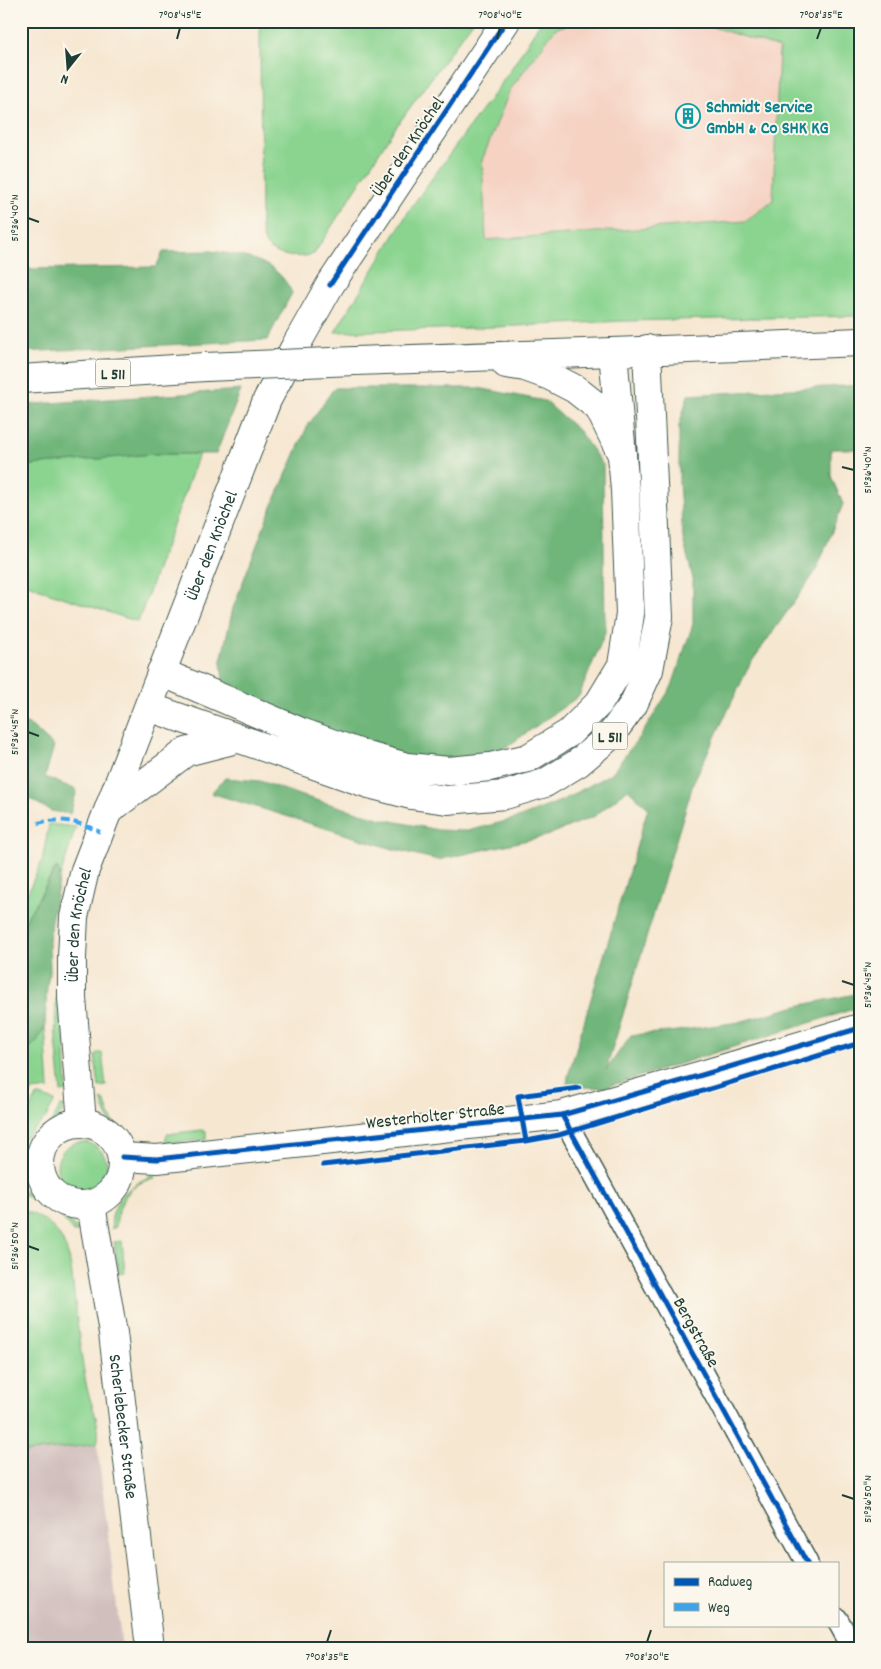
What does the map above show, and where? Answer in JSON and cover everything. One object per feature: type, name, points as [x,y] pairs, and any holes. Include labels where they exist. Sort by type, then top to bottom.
[{"type":"main road","name":"Über den Knöchel","points":[[82,1122],[72,998],[74,917],[86,870],[161,672],[267,400],[281,372],[330,285],[506,21]]},
{"type":"main road","name":"L 511","points":[[21,379],[205,367],[613,352],[647,349],[795,346],[858,342]]},
{"type":"main road","name":"L 511","points":[[149,707],[369,784],[411,795],[447,800],[505,795],[545,783],[578,763],[610,736],[633,705],[649,670],[658,617],[647,349]]},
{"type":"main road","name":"L 511","points":[[161,672],[301,732],[367,756],[407,767],[449,771],[490,767],[528,758],[569,733],[599,703],[622,665],[630,614],[622,455],[613,352]]},
{"type":"main road","name":"L 511","points":[[455,357],[525,367],[550,376],[575,389],[599,408],[622,455]]},
{"type":"main road","points":[[109,810],[186,752],[237,739]]},
{"type":"main road","name":"Westerholter Straße","points":[[122,1157],[157,1159],[562,1115],[860,1028]]},
{"type":"main road","points":[[82,1122],[104,1129],[112,1137],[122,1157],[122,1170],[119,1182],[107,1196],[92,1205],[78,1206],[66,1203],[31,1175],[45,1145],[54,1133],[67,1125],[82,1122]]},
{"type":"main road","name":"Scherlebecker Straße","points":[[92,1205],[113,1333],[150,1648]]},
{"type":"street","name":"Bergstraße","points":[[562,1115],[806,1562]]},
{"type":"street","points":[[838,1621],[853,1648]]},
{"type":"shaded area","points":[[578,21],[685,21],[713,27],[779,48],[773,200],[746,222],[486,240],[482,160],[510,90],[556,29]]},
{"type":"shaded area","points":[[97,1444],[122,1648],[21,1648],[21,1453]]},
{"type":"green space","points":[[260,21],[473,21],[393,131],[314,254],[291,256],[279,254],[266,244],[261,229]]},
{"type":"green space","points":[[541,21],[578,21],[555,29],[510,90],[482,160],[486,240],[746,221],[773,200],[779,48],[713,27],[686,21],[860,21],[860,316],[625,321],[335,332],[412,206],[508,74]]},
{"type":"green space","points":[[211,251],[258,261],[278,273],[286,282],[292,293],[267,340],[21,352],[21,269],[156,267],[163,252]]},
{"type":"green space","points":[[860,385],[860,449],[831,449],[831,476],[843,504],[816,571],[750,664],[694,781],[606,1070],[631,1035],[670,1032],[739,1022],[797,1006],[860,993],[860,1007],[603,1088],[567,1086],[568,1076],[648,808],[628,789],[595,816],[546,836],[438,860],[393,849],[211,793],[225,778],[260,781],[302,796],[382,819],[438,830],[467,831],[518,818],[563,800],[612,773],[645,729],[672,686],[693,624],[693,579],[683,539],[679,483],[679,426],[688,395]]},
{"type":"green space","points":[[334,388],[478,388],[545,401],[579,431],[603,465],[605,633],[579,696],[495,755],[420,761],[266,710],[223,682],[221,661],[233,608],[268,516],[307,427]]},
{"type":"green space","points":[[241,390],[216,454],[152,454],[21,466],[21,405]]},
{"type":"green space","points":[[152,454],[199,454],[138,622],[47,592],[21,581],[21,466]]},
{"type":"green space","points":[[21,724],[29,724],[54,746],[45,777],[77,790],[70,814],[51,811],[21,794]]},
{"type":"green space","points":[[49,824],[76,827],[60,877],[56,867],[21,928],[21,907],[42,861]]},
{"type":"green space","points":[[57,867],[60,877],[51,920],[49,942],[50,969],[47,985],[45,1026],[37,1041],[21,1057],[21,928]]},
{"type":"green space","points":[[61,972],[67,1091],[61,1092],[55,1016]]},
{"type":"green space","points":[[45,1026],[49,1089],[32,1091],[21,1115],[21,1057],[37,1041]]},
{"type":"green space","points":[[97,1053],[102,1053],[106,1086],[99,1087],[95,1057]]},
{"type":"green space","points":[[37,1096],[55,1101],[45,1119],[21,1141],[21,1123]]},
{"type":"green space","points":[[101,1099],[105,1101],[110,1116],[120,1130],[133,1139],[149,1141],[152,1144],[133,1141],[118,1132],[108,1117]]},
{"type":"green space","points":[[60,1106],[65,1106],[52,1125],[33,1145],[21,1154],[21,1148],[44,1130]]},
{"type":"green space","points":[[206,1131],[206,1140],[165,1143],[167,1134]]},
{"type":"green space","points":[[82,1142],[96,1146],[103,1153],[107,1167],[103,1181],[96,1188],[82,1192],[68,1188],[61,1181],[57,1167],[61,1153],[68,1146]]},
{"type":"green space","points":[[154,1175],[155,1178],[138,1184],[126,1195],[119,1210],[116,1227],[112,1229],[114,1210],[123,1195],[130,1188]]},
{"type":"green space","points":[[21,1191],[37,1196],[74,1225],[78,1232],[73,1232],[57,1214],[37,1201],[22,1195]]},
{"type":"green space","points":[[21,1210],[44,1220],[58,1233],[65,1245],[72,1277],[85,1377],[97,1423],[97,1444],[21,1453]]},
{"type":"green space","points":[[122,1241],[125,1273],[119,1274],[114,1242]]},
{"type":"marked path","points":[[38,823],[55,820],[70,822],[100,832]]},
{"type":"cycle path","points":[[330,285],[506,21]]},
{"type":"cycle path","points":[[122,1157],[157,1159],[562,1115],[860,1028]]},
{"type":"cycle path","points":[[323,1165],[526,1141],[559,1135],[860,1043]]},
{"type":"cycle path","points":[[526,1141],[518,1096],[579,1088]]},
{"type":"cycle path","points":[[562,1115],[806,1562]]},
{"type":"place","name":"Schmidt Service GmbH & Co SHK KG","points":[[688,116]]}]
